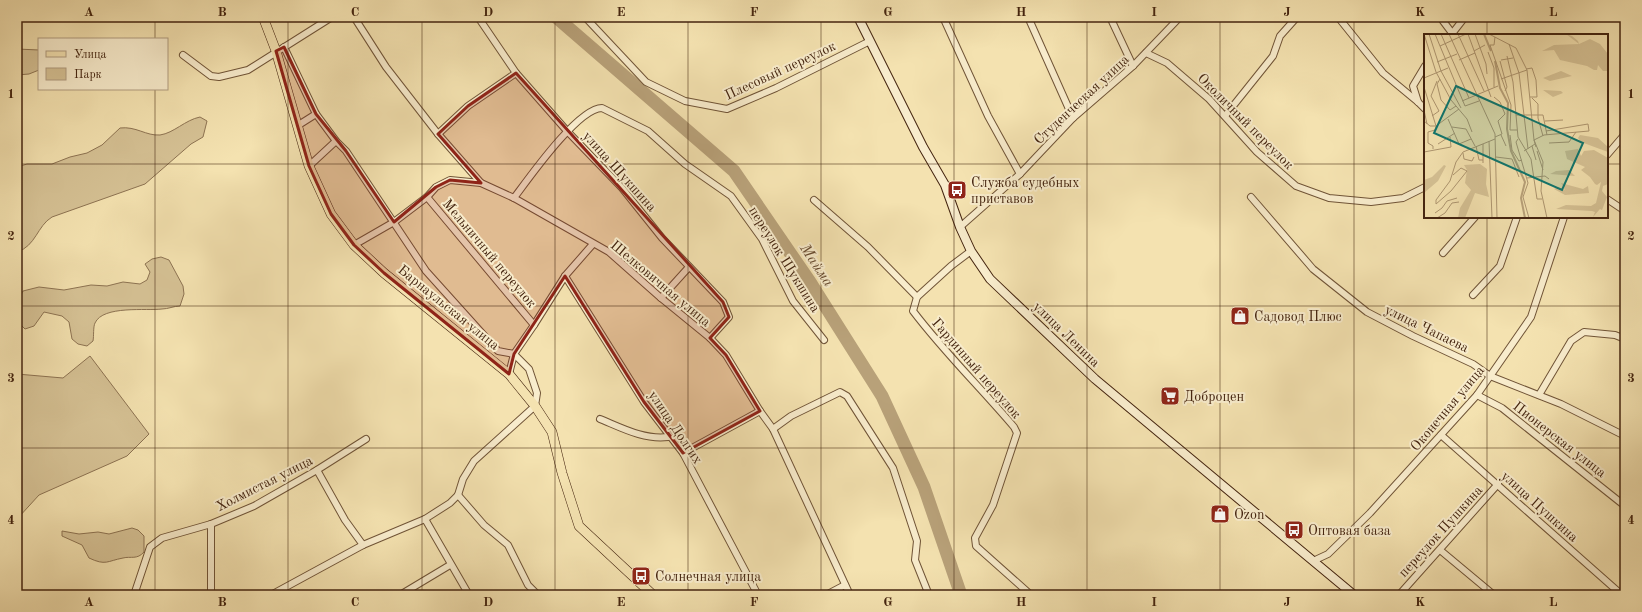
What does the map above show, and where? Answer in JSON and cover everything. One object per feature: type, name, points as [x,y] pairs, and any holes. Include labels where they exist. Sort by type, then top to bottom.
[{"type":"main road","name":"Барнаульская улица","points":[[263,17],[280,49],[297,126],[309,166],[332,214],[354,246],[384,273],[509,374],[535,406],[552,432],[562,473],[579,526],[653,595]]},
{"type":"street","points":[[183,55],[211,76],[219,77],[248,70],[332,17]]},
{"type":"street","name":"Шелковичная улица","points":[[354,17],[386,67],[438,134],[480,183],[514,198],[609,252],[661,298],[710,338],[726,355],[760,412],[773,429],[850,595]]},
{"type":"street","name":"улица Шукшина","points":[[478,17],[516,72],[567,131],[622,188],[689,267],[723,302],[729,317],[710,338]]},
{"type":"street","name":"Плесовый переулок","points":[[585,17],[646,82],[685,101],[727,109],[776,88],[870,41]]},
{"type":"street","name":"улица Ленина","points":[[858,17],[923,147],[946,185],[960,227],[971,251],[990,279],[1095,379],[1354,595]]},
{"type":"street","points":[[943,17],[988,116],[1020,174]]},
{"type":"street","points":[[1028,17],[1073,118]]},
{"type":"street","points":[[1110,17],[1134,66]]},
{"type":"street","name":"Студенческая улица","points":[[960,227],[1020,174],[1073,118],[1134,66],[1180,17]]},
{"type":"street","points":[[1224,116],[1273,56],[1280,36],[1297,17]]},
{"type":"street","points":[[1338,17],[1383,73],[1418,102],[1424,109]]},
{"type":"street","points":[[1440,17],[1452,34],[1465,17]]},
{"type":"street","points":[[271,595],[363,545],[425,519],[450,503],[458,495],[463,479],[474,460],[535,406],[537,394],[529,369],[514,354],[498,351],[426,271],[346,151],[336,141],[316,114],[280,49]]},
{"type":"street","name":"Околичный переулок","points":[[1146,53],[1167,63],[1209,98],[1257,152],[1296,186],[1329,198],[1371,202],[1404,198],[1424,188]]},
{"type":"street","points":[[1418,102],[1413,86],[1424,68]]},
{"type":"street","points":[[438,134],[468,106],[516,72]]},
{"type":"street","name":"переулок Шукшина","points":[[514,198],[567,131],[589,112],[596,108],[602,108],[648,131],[685,164],[731,196],[762,239],[794,301],[824,340]]},
{"type":"street","points":[[297,126],[316,114]]},
{"type":"street","points":[[1608,153],[1625,134]]},
{"type":"street","points":[[309,166],[336,141]]},
{"type":"street","points":[[354,246],[394,222],[427,197],[436,187],[450,180],[480,183]]},
{"type":"street","name":"Мельничный переулок","points":[[427,197],[534,325]]},
{"type":"street","name":"улица Чапаева","points":[[1251,197],[1313,269],[1367,312],[1413,336],[1473,364],[1490,376],[1561,404],[1625,436]]},
{"type":"street","points":[[814,200],[868,247],[917,297],[950,266],[971,251]]},
{"type":"street","points":[[1608,201],[1625,211]]},
{"type":"street","points":[[1443,253],[1474,218]]},
{"type":"street","points":[[1473,295],[1500,266],[1517,218]]},
{"type":"street","name":"Оконечная улица","points":[[1313,561],[1328,554],[1370,513],[1477,395],[1531,317],[1564,218]]},
{"type":"street","points":[[509,374],[514,354],[565,276],[593,244]]},
{"type":"street","points":[[661,298],[689,267]]},
{"type":"street","name":"улица Долгих","points":[[565,276],[644,402],[668,437],[683,453],[758,595]]},
{"type":"street","name":"Гардинный переулок","points":[[917,297],[913,311],[930,334],[988,396],[1014,427],[1017,433],[992,505],[975,538],[976,546],[1031,595]]},
{"type":"street","points":[[1539,395],[1571,341],[1584,332],[1614,335],[1625,339]]},
{"type":"street","points":[[773,429],[791,416],[840,392],[847,396],[892,468],[917,541],[915,560],[929,595]]},
{"type":"street","name":"Пионерская улица","points":[[1477,395],[1502,408],[1625,506]]},
{"type":"street","points":[[683,453],[760,412]]},
{"type":"street","points":[[600,419],[630,432],[658,438],[668,437]]},
{"type":"street","name":"улица Пушкина","points":[[1441,435],[1622,595]]},
{"type":"street","name":"Холмистая улица","points":[[134,595],[150,547],[162,538],[211,524],[254,506],[366,440]]},
{"type":"street","points":[[317,470],[345,520],[363,545]]},
{"type":"street","name":"переулок Пушкина","points":[[1399,595],[1498,484]]},
{"type":"street","points":[[458,495],[484,525],[508,545],[528,585],[538,595]]},
{"type":"street","points":[[425,519],[450,565],[469,595]]},
{"type":"street","points":[[211,524],[211,595]]},
{"type":"street","points":[[1440,550],[1494,595]]},
{"type":"street","points":[[400,595],[450,565]]},
{"type":"street","points":[[826,595],[845,585]]},
{"type":"highlighted area","points":[[284,47],[316,114],[346,151],[394,222],[436,187],[450,180],[481,183],[438,134],[468,106],[516,73],[723,302],[729,317],[710,338],[726,355],[760,411],[683,453],[644,402],[565,276],[514,354],[509,374],[384,273],[354,245],[331,214],[309,166],[276,51]]},
{"type":"green space","points":[[17,49],[38,50],[38,70],[29,74],[17,75]]},
{"type":"green space","points":[[200,117],[207,121],[203,137],[191,144],[145,184],[52,217],[43,225],[28,245],[17,252],[17,167],[27,164],[52,164],[70,157],[87,153],[102,145],[120,128],[131,128],[150,134],[160,135],[170,132],[189,121]]},
{"type":"green space","points":[[161,257],[169,260],[183,286],[184,294],[180,306],[164,309],[116,311],[100,317],[95,323],[93,341],[87,346],[78,344],[72,339],[69,322],[62,316],[44,312],[34,326],[25,329],[17,321],[17,303],[23,291],[39,287],[64,290],[91,285],[107,286],[123,282],[140,284],[147,280],[150,272],[145,264],[152,259]]},
{"type":"green space","points":[[90,356],[149,434],[127,456],[39,495],[18,518],[17,374],[63,378]]},
{"type":"green space","points":[[132,528],[138,530],[144,536],[144,552],[136,557],[106,562],[99,562],[89,558],[82,545],[62,536],[62,531],[79,534],[98,532],[109,534]]},
{"type":"waterway","name":"Майма","points":[[556,17],[734,171],[810,282],[882,396],[924,487],[961,595]]},
{"type":"place","name":"Служба судебных приставов","points":[[957,190]]},
{"type":"place","name":"Садовод Плюс","points":[[1240,316]]},
{"type":"place","name":"Доброцен","points":[[1170,396]]},
{"type":"place","name":"Ozon","points":[[1220,514]]},
{"type":"place","name":"Оптовая база","points":[[1294,530]]},
{"type":"place","name":"Солнечная улица","points":[[641,576]]}]
